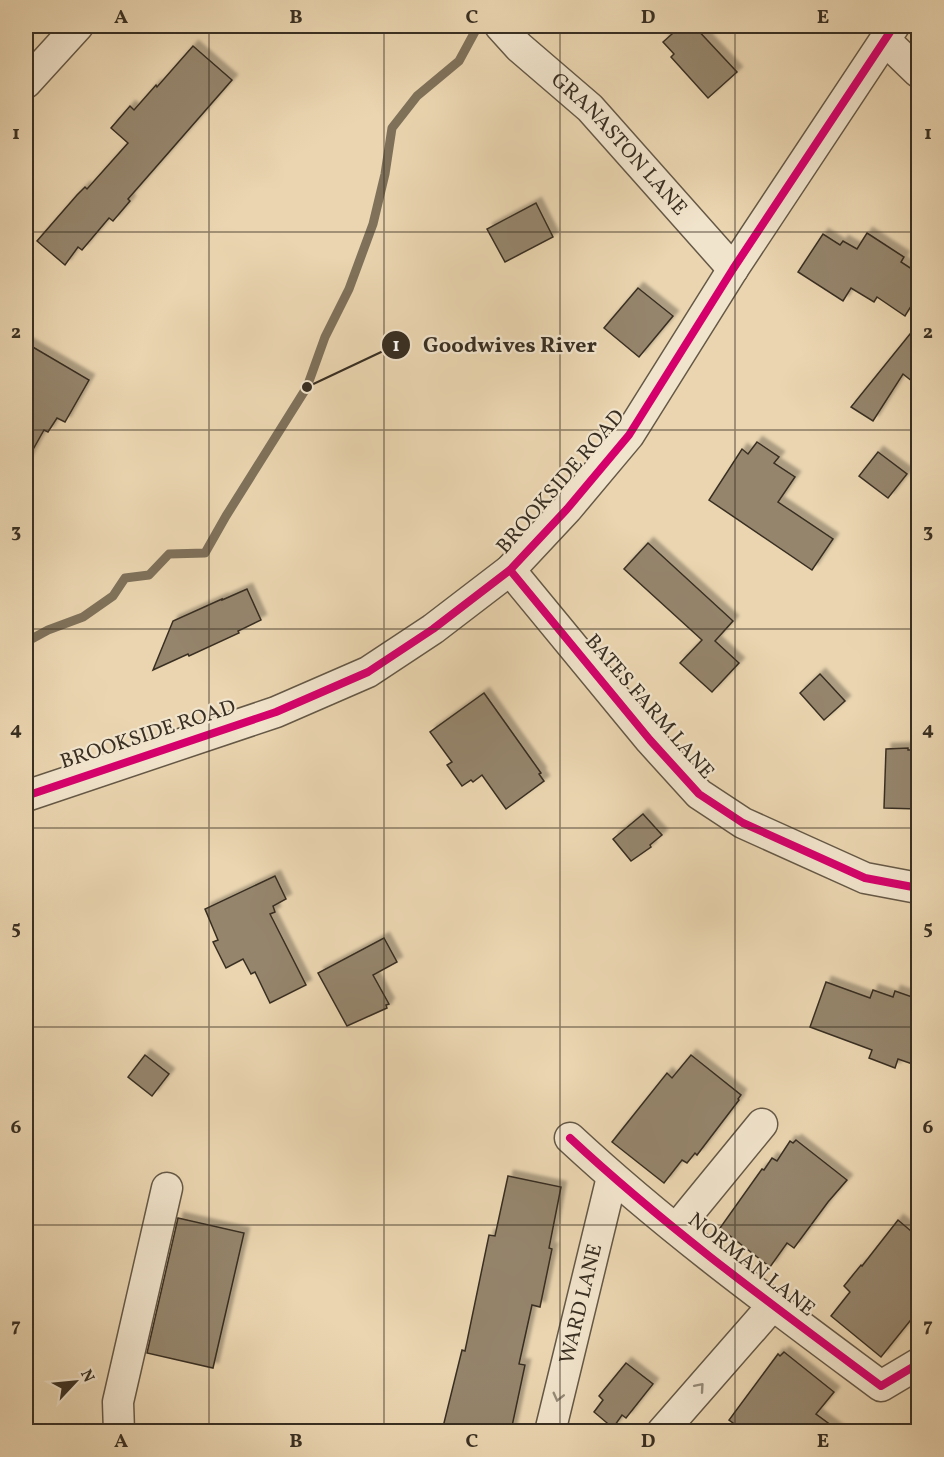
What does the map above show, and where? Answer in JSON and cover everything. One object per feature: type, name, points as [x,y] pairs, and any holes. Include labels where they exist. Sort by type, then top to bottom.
[{"type":"street","points":[[26,83],[78,26]]},
{"type":"street","points":[[889,33],[918,72]]},
{"type":"street","name":"BROOKSIDE ROAD","points":[[26,796],[276,712],[368,672],[433,629],[510,570],[567,509],[629,435],[733,269],[889,33]]},
{"type":"street","name":"GRANASTON LANE","points":[[509,36],[590,108],[733,269]]},
{"type":"street","name":"BATES FARM LANE","points":[[510,570],[650,740],[699,794],[743,823],[865,878],[918,888]]},
{"type":"street","name":"NORMAN LANE","points":[[676,1229],[762,1124]]},
{"type":"street","name":"NORMAN LANE","points":[[570,1138],[612,1177],[676,1229],[881,1386],[918,1364]]},
{"type":"street","name":"WARD LANE","points":[[550,1431],[612,1177]]},
{"type":"street","points":[[119,1431],[118,1402],[167,1188]]},
{"type":"street","points":[[662,1431],[773,1305]]},
{"type":"building","points":[[681,26],[694,26],[737,72],[708,98],[671,57],[674,54],[663,42]]},
{"type":"building","points":[[193,46],[232,80],[128,199],[130,201],[113,221],[109,218],[82,250],[78,247],[65,265],[37,241],[77,195],[85,187],[87,189],[128,143],[111,128],[130,106],[134,110],[156,85],[157,87]]},
{"type":"building","points":[[536,203],[553,237],[505,262],[487,229]]},
{"type":"building","points":[[867,233],[904,257],[901,262],[918,273],[918,295],[905,316],[877,297],[874,302],[851,288],[843,301],[798,272],[823,234],[840,245],[843,241],[857,249]]},
{"type":"building","points":[[638,288],[673,316],[639,357],[604,328]]},
{"type":"building","points":[[910,334],[918,340],[918,386],[903,374],[873,421],[851,407]]},
{"type":"building","points":[[26,343],[89,380],[65,422],[57,418],[48,432],[44,430],[26,462]]},
{"type":"building","points":[[757,442],[779,457],[774,463],[795,477],[778,502],[833,539],[812,570],[709,500],[742,449],[748,454]]},
{"type":"building","points":[[878,452],[907,474],[888,498],[859,476]]},
{"type":"building","points":[[648,543],[733,621],[715,641],[739,663],[712,692],[680,663],[702,640],[624,569]]},
{"type":"building","points":[[247,589],[261,620],[238,631],[239,633],[153,670],[173,621]]},
{"type":"building","points":[[820,674],[845,701],[824,720],[800,693]]},
{"type":"building","points":[[484,693],[541,773],[539,774],[544,781],[506,809],[482,775],[462,786],[447,765],[452,762],[430,732]]},
{"type":"building","points":[[908,748],[908,750],[918,750],[918,809],[884,808],[886,749]]},
{"type":"building","points":[[643,814],[662,835],[650,845],[651,847],[631,861],[613,839]]},
{"type":"building","points":[[275,876],[286,899],[273,906],[275,912],[270,914],[306,985],[270,1003],[255,972],[251,974],[243,959],[226,968],[213,942],[218,940],[205,909]]},
{"type":"building","points":[[384,938],[397,962],[373,975],[389,1004],[386,1005],[387,1008],[347,1026],[318,973]]},
{"type":"building","points":[[826,982],[870,998],[873,990],[893,997],[895,991],[918,999],[918,1066],[898,1059],[895,1068],[869,1058],[872,1050],[810,1027]]},
{"type":"building","points":[[145,1055],[169,1074],[152,1096],[128,1077]]},
{"type":"building","points":[[691,1055],[741,1095],[697,1155],[695,1153],[687,1163],[682,1160],[664,1183],[612,1142],[667,1073],[672,1078]]},
{"type":"building","points":[[796,1140],[847,1180],[794,1248],[787,1243],[770,1267],[720,1228],[762,1169],[764,1170],[772,1158],[777,1161],[790,1141],[793,1143]]},
{"type":"building","points":[[508,1176],[561,1187],[549,1248],[552,1249],[540,1307],[532,1305],[519,1364],[525,1365],[511,1431],[442,1431],[462,1350],[465,1351],[489,1235],[495,1236]]},
{"type":"building","points":[[178,1218],[244,1233],[213,1368],[147,1353]]},
{"type":"building","points":[[898,1220],[918,1237],[918,1311],[881,1357],[831,1316],[850,1292],[844,1286]]},
{"type":"building","points":[[784,1352],[834,1392],[816,1414],[839,1431],[744,1431],[729,1420],[778,1354],[780,1356]]},
{"type":"building","points":[[626,1363],[653,1384],[626,1418],[622,1415],[613,1428],[594,1412],[603,1400],[599,1396]]},
{"type":"waterway","points":[[26,642],[48,630],[83,617],[113,596],[125,578],[149,575],[169,554],[205,553],[307,387],[325,337],[349,289],[373,224],[385,174],[392,128],[417,96],[459,61],[478,26]]},
{"type":"cycle path","points":[[26,796],[276,712],[368,672],[433,629],[510,570],[567,509],[629,435],[733,269],[894,26]]},
{"type":"cycle path","points":[[510,570],[650,740],[699,794],[743,823],[865,878],[918,888]]},
{"type":"cycle path","points":[[570,1138],[684,1236],[881,1386],[918,1364]]},
{"type":"place","name":"Goodwives River","points":[[307,387]]}]
